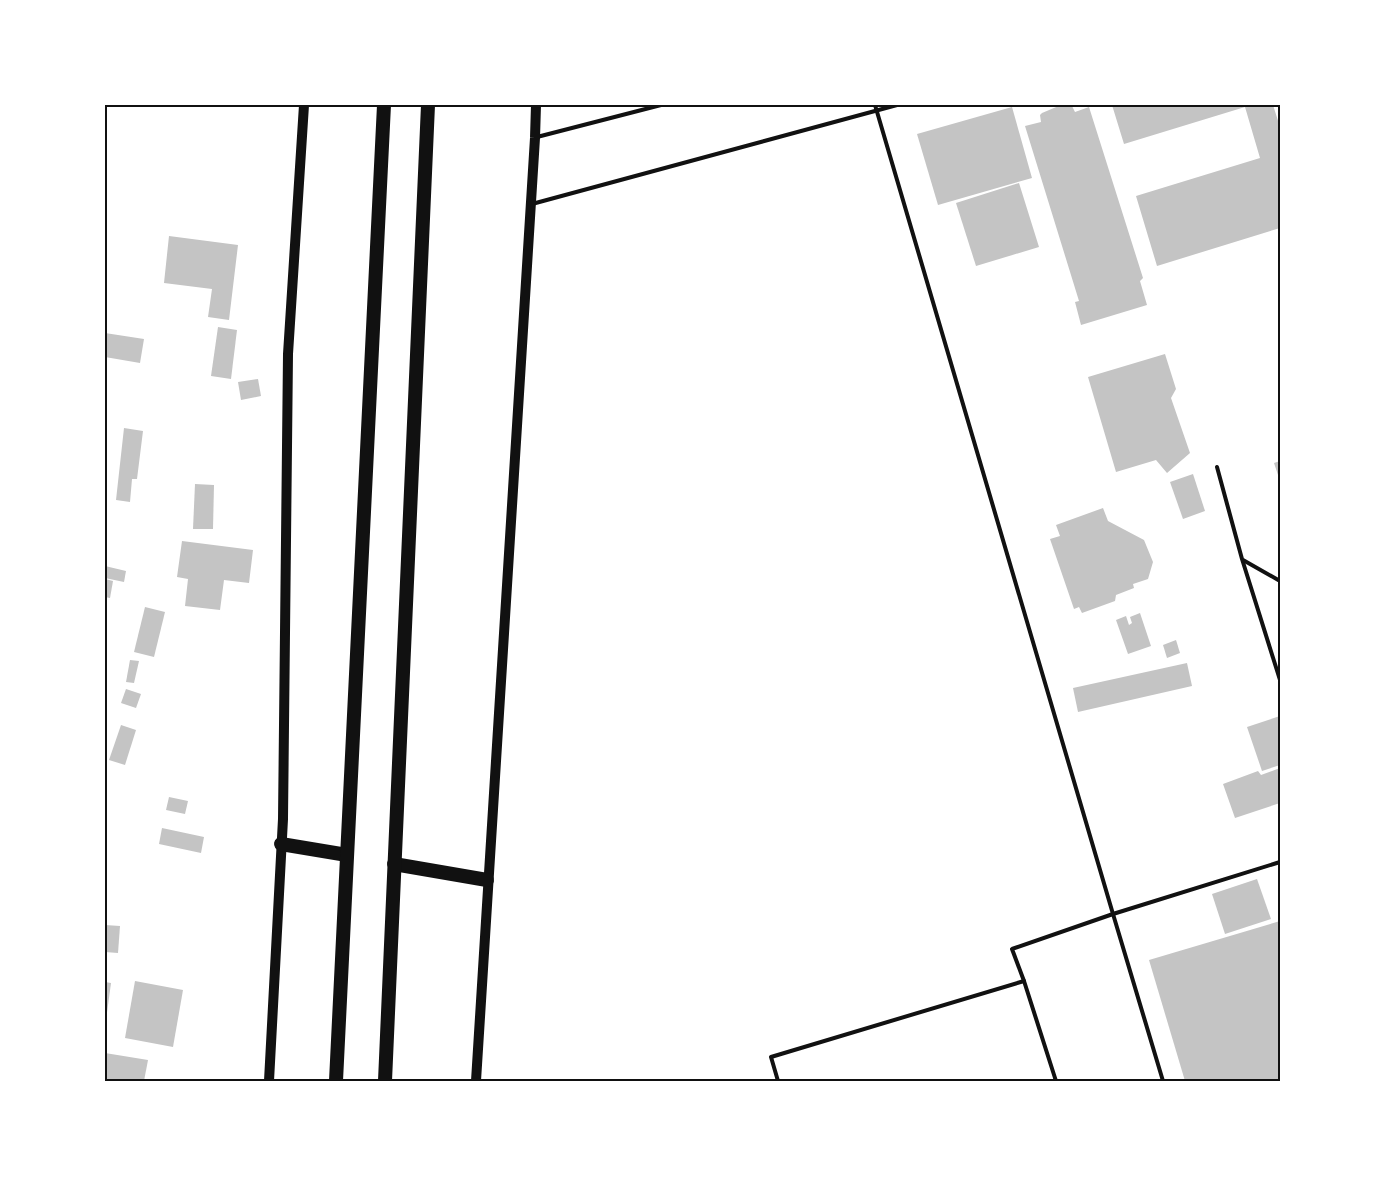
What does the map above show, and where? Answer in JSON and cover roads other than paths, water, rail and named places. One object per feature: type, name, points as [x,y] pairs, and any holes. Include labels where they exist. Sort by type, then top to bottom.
[{"type":"highway","points":[[336,1081],[384,105]]},
{"type":"highway","points":[[384,1081],[428,105]]},
{"type":"highway","points":[[281,844],[347,855]]},
{"type":"highway","points":[[394,864],[487,880]]},
{"type":"main road","points":[[269,1081],[281,844],[288,354],[304,105]]},
{"type":"main road","points":[[476,1081],[536,105]]},
{"type":"lane","points":[[535,138],[661,105]]},
{"type":"lane","points":[[875,105],[1163,1081]]},
{"type":"lane","points":[[530,205],[898,105]]},
{"type":"lane","points":[[1217,467],[1242,559],[1280,680]]},
{"type":"lane","points":[[1242,559],[1280,581]]},
{"type":"lane","points":[[1056,1081],[1024,981],[1012,950],[1114,914],[1280,862]]},
{"type":"lane","points":[[778,1081],[771,1057],[1024,981]]}]
